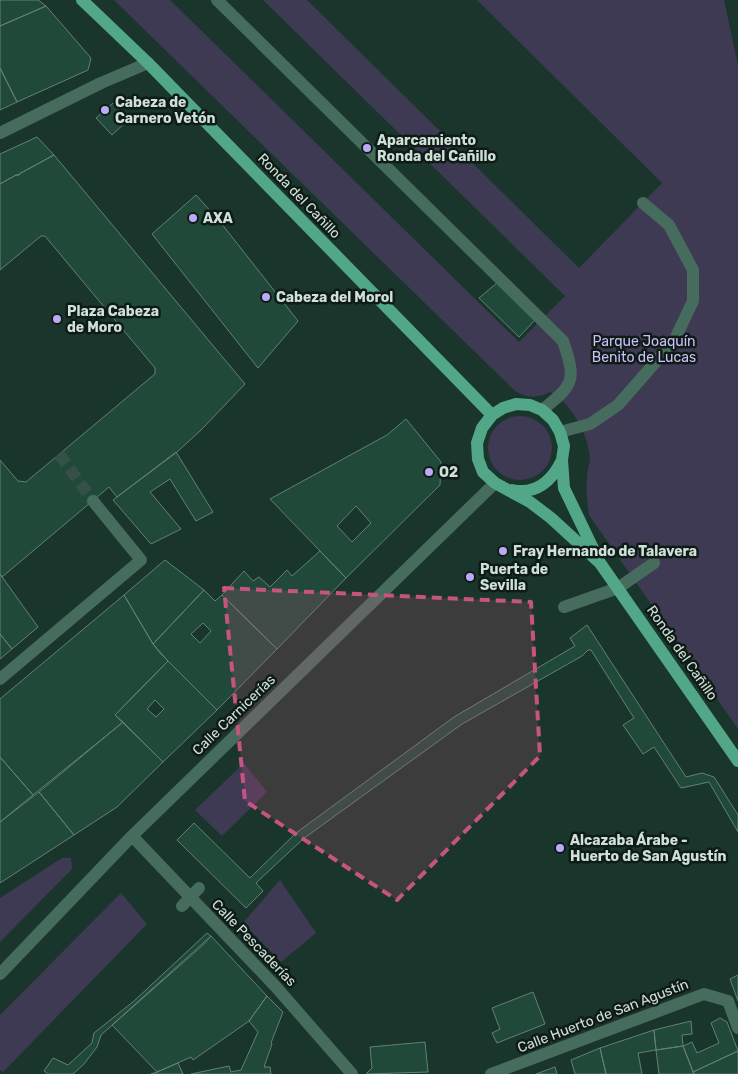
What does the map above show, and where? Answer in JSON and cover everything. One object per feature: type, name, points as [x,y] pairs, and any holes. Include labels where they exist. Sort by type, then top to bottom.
[{"type":"main road","name":"Ronda del Cañillo","points":[[82,0],[148,63],[492,415],[482,428],[477,443],[478,459],[483,472],[495,483],[530,502],[551,518],[600,563]]},
{"type":"main road","points":[[492,415],[503,408],[516,404],[530,406],[542,410],[553,420],[560,432]]},
{"type":"main road","name":"Ronda del Cañillo","points":[[560,432],[564,446],[562,460],[564,488],[600,563],[738,761]]},
{"type":"main road","name":"Ronda del Cañillo","points":[[507,489],[520,492],[534,489],[546,483],[556,473],[562,460]]},
{"type":"street","points":[[217,0],[563,341],[572,366],[570,382],[560,396],[542,410]]},
{"type":"street","points":[[0,133],[101,83],[148,63]]},
{"type":"street","points":[[560,432],[590,424],[618,406],[674,341],[693,301],[693,270],[669,225],[643,203]]},
{"type":"street","name":"Calle Carnicerías","points":[[0,974],[132,836],[495,483]]},
{"type":"street","points":[[0,679],[140,560],[93,501]]},
{"type":"street","points":[[564,607],[618,588],[654,563]]},
{"type":"street","name":"Calle Pescaderías","points":[[132,836],[276,987],[352,1074]]},
{"type":"street","name":"Calle Huerto de San Agustín","points":[[491,1074],[704,994],[728,1000],[738,1028]]},
{"type":"highlighted area","points":[[224,588],[531,602],[540,756],[397,900],[245,801]]},
{"type":"green space","name":"Parque Joaquín Benito de Lucas","points":[[114,0],[170,0],[519,342],[565,296],[263,0],[307,0],[579,268],[662,183],[477,0],[724,0],[738,65],[738,729],[589,515],[587,472],[590,460],[589,451],[583,431],[572,412],[558,397],[550,392],[532,397],[514,390]]},
{"type":"green space","points":[[514,416],[526,416],[543,425],[550,436],[552,448],[550,460],[543,471],[526,480],[514,480],[502,475],[493,466],[488,454],[488,442],[493,430],[502,421]]},
{"type":"green space","points":[[244,763],[267,792],[222,836],[195,810]]},
{"type":"green space","points":[[62,858],[71,858],[72,869],[0,942],[0,898]]},
{"type":"green space","points":[[280,880],[316,933],[281,962],[243,923]]},
{"type":"green space","points":[[121,893],[147,924],[3,1072],[0,1070],[0,1015]]},
{"type":"building","points":[[0,0],[38,0],[46,6],[0,26]]},
{"type":"building","points":[[46,6],[91,58],[88,70],[17,102],[0,68],[0,26]]},
{"type":"building","points":[[0,68],[17,102],[0,110]]},
{"type":"building","points":[[113,103],[128,120],[112,135],[96,118]]},
{"type":"building","points":[[37,137],[54,155],[0,184],[0,154]]},
{"type":"building","points":[[54,155],[245,384],[177,452],[117,497],[109,487],[2,577],[0,574],[0,460],[18,481],[26,482],[155,374],[155,368],[45,236],[41,236],[0,270],[0,184]]},
{"type":"building","points":[[196,195],[221,223],[298,321],[258,368],[152,234]]},
{"type":"building","points":[[498,282],[536,319],[519,337],[479,298]]},
{"type":"building","points":[[406,419],[441,462],[440,485],[346,578],[270,499],[387,435]],"holes":[[[356,506],[371,523],[352,542],[337,526]]]},
{"type":"building","points":[[176,452],[213,512],[196,521],[170,479],[150,492],[181,529],[151,544],[113,500]]},
{"type":"building","points":[[320,551],[346,578],[277,649],[222,595],[244,571],[253,581],[259,577],[270,587],[287,570],[292,576]]},
{"type":"building","points":[[165,560],[204,590],[153,644],[124,595]]},
{"type":"building","points":[[0,574],[38,627],[12,649],[0,634]]},
{"type":"building","points":[[204,590],[215,601],[222,595],[277,649],[217,710],[153,644]],"holes":[[[203,623],[211,631],[200,643],[191,634]]]},
{"type":"building","points":[[124,595],[153,644],[168,661],[115,715],[123,722],[33,795],[0,757],[0,699]]},
{"type":"building","points":[[587,625],[686,777],[702,773],[714,777],[738,815],[738,832],[709,782],[681,788],[654,747],[643,754],[623,725],[634,718],[591,650],[588,650],[582,656],[462,724],[303,839],[256,883],[263,891],[246,908],[177,840],[194,823],[250,878],[296,833],[454,717],[575,646],[570,638]]},
{"type":"building","points":[[0,634],[12,649],[0,659]]},
{"type":"building","points":[[168,661],[217,710],[163,762],[115,715]],"holes":[[[155,700],[164,709],[156,717],[147,709]]]},
{"type":"building","points":[[123,722],[163,762],[117,807],[74,835],[39,792]]},
{"type":"building","points":[[0,757],[33,795],[0,822]]},
{"type":"building","points":[[39,792],[74,835],[0,883],[0,822]]},
{"type":"building","points":[[207,933],[211,936],[203,945],[101,1035],[97,1047],[84,1064],[73,1074],[48,1074],[44,1071],[53,1058],[68,1065],[92,1043],[94,1033],[134,1001]]},
{"type":"building","points":[[211,936],[267,996],[249,1021],[193,1060],[191,1057],[157,1072],[112,1025]]},
{"type":"building","points":[[738,975],[738,1001],[730,979]]},
{"type":"building","points":[[533,992],[545,1024],[497,1043],[492,1033],[500,1029],[492,1008]]},
{"type":"building","points":[[267,996],[283,1012],[264,1067],[270,1067],[271,1074],[191,1074],[229,1066],[231,1072],[241,1070],[258,1032],[249,1021]]},
{"type":"building","points":[[720,1018],[727,1022],[738,1051],[693,1072],[683,1046],[692,1042],[697,1053],[719,1043],[711,1023]]},
{"type":"building","points":[[691,1021],[692,1034],[682,1035],[683,1046],[656,1050],[654,1030]]},
{"type":"building","points":[[654,1030],[656,1050],[638,1053],[642,1074],[606,1074],[600,1048]]},
{"type":"building","points":[[425,1042],[428,1072],[366,1074],[372,1068],[370,1047]]},
{"type":"building","points":[[683,1046],[694,1074],[659,1074],[656,1050]]},
{"type":"building","points":[[600,1048],[606,1074],[575,1074],[571,1060]]},
{"type":"building","points":[[738,1051],[738,1074],[694,1074],[693,1072]]},
{"type":"building","points":[[178,1063],[183,1074],[151,1074],[157,1072]]},
{"type":"building","points":[[555,1067],[557,1074],[536,1074]]},
{"type":"tunnel","points":[[59,454],[93,501]]},
{"type":"place","name":"Cabeza de Carnero Vetón","points":[[105,110]]},
{"type":"place","name":"Aparcamiento Ronda del Cañillo","points":[[367,148]]},
{"type":"place","name":"AXA","points":[[193,218]]},
{"type":"place","name":"Cabeza del Morol","points":[[266,297]]},
{"type":"place","name":"Plaza Cabeza de Moro","points":[[57,319]]},
{"type":"place","name":"O2","points":[[429,472]]},
{"type":"place","name":"Fray Hernando de Talavera","points":[[503,551]]},
{"type":"place","name":"Puerta de Sevilla","points":[[470,577]]},
{"type":"place","name":"Alcazaba Árabe - Huerto de San Agustín","points":[[560,848]]}]
